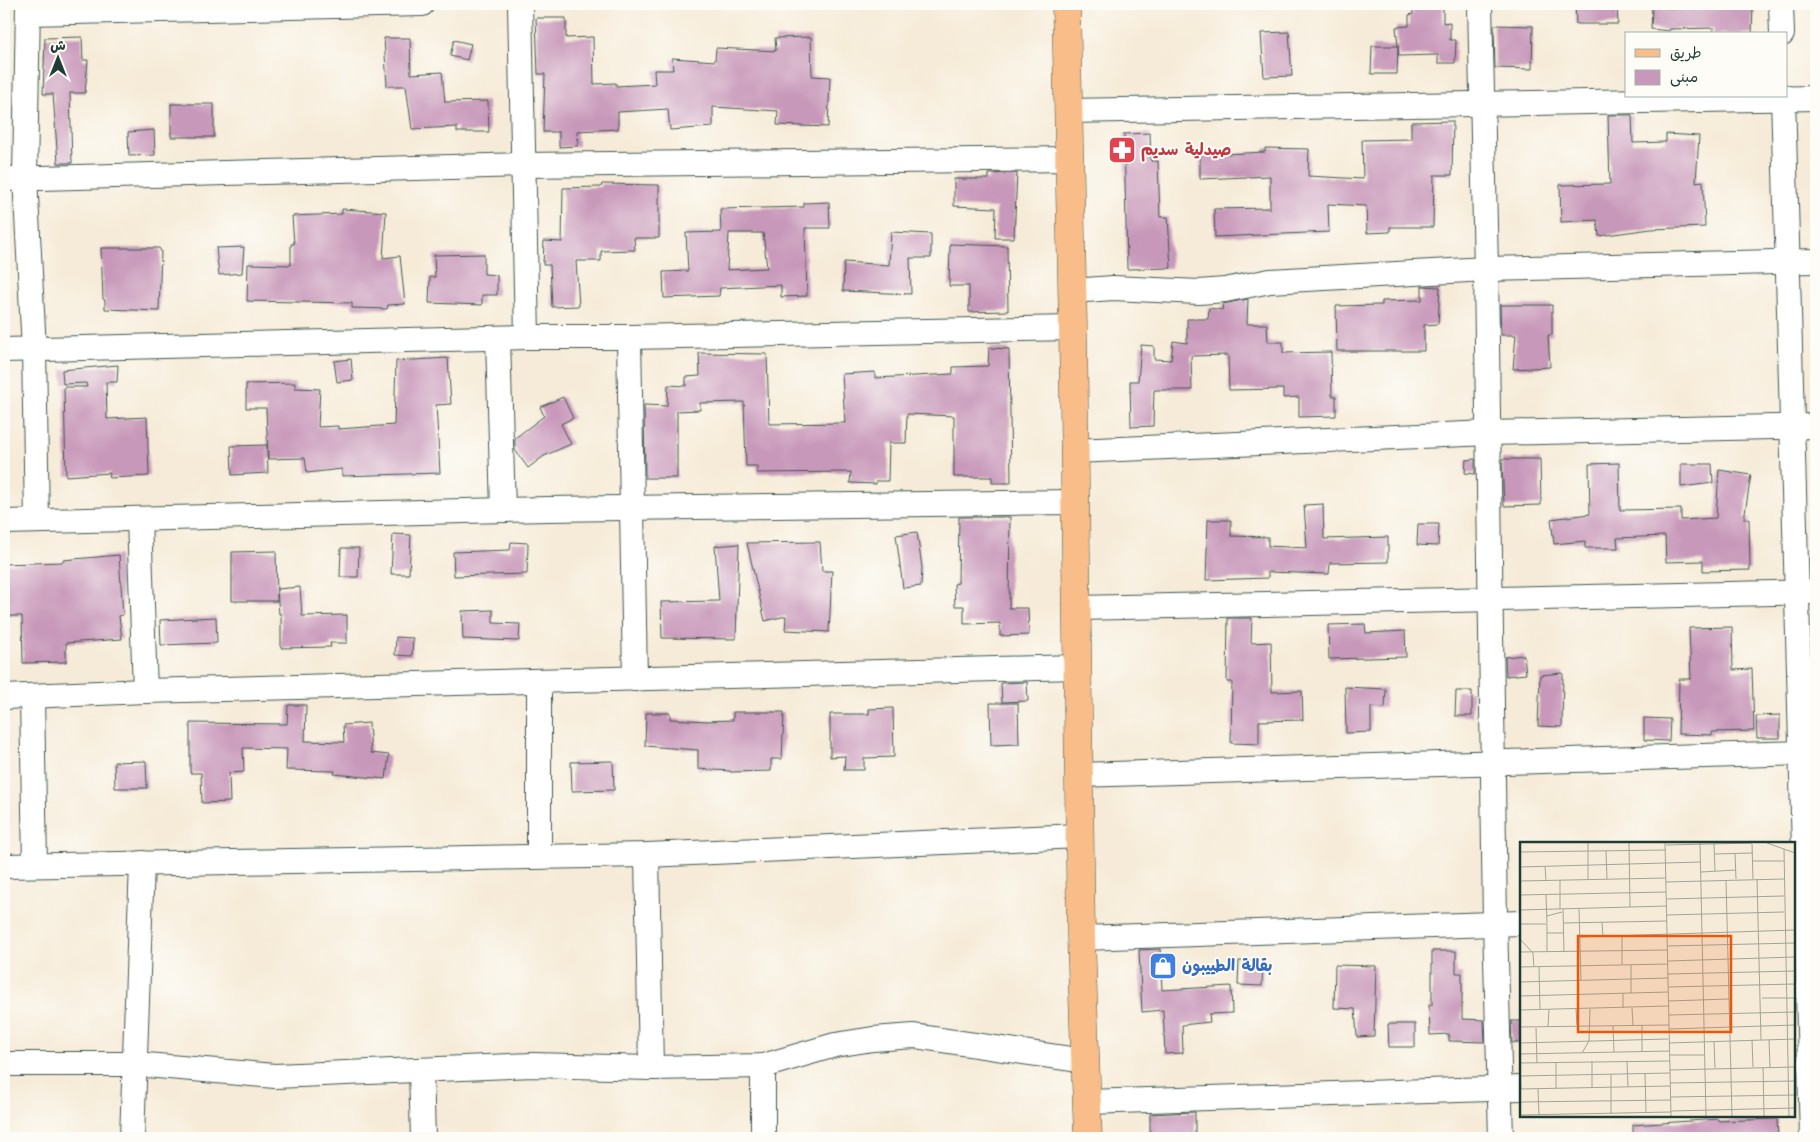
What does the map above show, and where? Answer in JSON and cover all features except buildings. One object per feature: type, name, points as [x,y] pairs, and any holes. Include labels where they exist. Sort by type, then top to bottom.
[{"type":"main road","points":[[1066,4],[1073,328],[1081,938],[1088,1138]]},
{"type":"street","points":[[38,521],[34,350],[15,178],[28,8],[422,4]]},
{"type":"street","points":[[520,4],[521,165],[526,336]]},
{"type":"street","points":[[1480,4],[1492,599],[1492,762],[1495,923],[1510,1088],[1501,1138]]},
{"type":"street","points":[[1781,4],[1782,32]]},
{"type":"street","points":[[1783,98],[1793,426],[1807,592],[1802,752],[1806,916],[1807,1081],[1812,1138]]},
{"type":"street","points":[[1067,111],[1816,98]]},
{"type":"street","points":[[15,178],[521,165],[1069,158]]},
{"type":"street","points":[[1072,292],[1113,288],[1199,292],[1225,290],[1270,281],[1486,269],[1816,261]]},
{"type":"street","points":[[4,350],[498,339],[526,336],[629,337],[1073,328]]},
{"type":"street","points":[[629,337],[635,680]]},
{"type":"street","points":[[498,339],[503,510]]},
{"type":"street","points":[[1074,451],[1489,433],[1816,426]]},
{"type":"street","points":[[4,522],[503,510],[1074,502]]},
{"type":"street","points":[[139,518],[146,691]]},
{"type":"street","points":[[1076,608],[1807,592]]},
{"type":"street","points":[[4,697],[146,691],[635,680],[1077,667]]},
{"type":"street","points":[[538,682],[539,855]]},
{"type":"street","points":[[32,697],[35,865]]},
{"type":"street","points":[[1078,775],[1802,752]]},
{"type":"street","points":[[4,866],[539,855],[647,855],[1080,836]]},
{"type":"street","points":[[647,855],[651,1068]]},
{"type":"street","points":[[132,1138],[142,863]]},
{"type":"street","points":[[1081,938],[1520,923]]},
{"type":"street","points":[[4,1064],[134,1064],[275,1076],[533,1065],[651,1068],[763,1066],[835,1045],[873,1039],[914,1036],[1085,1061]]},
{"type":"street","points":[[763,1066],[763,1138]]},
{"type":"street","points":[[421,1070],[423,1138]]},
{"type":"street","points":[[1088,1102],[1510,1088]]},
{"type":"place","name":"صيدلية سديم","points":[[1122,150]]},
{"type":"place","name":"بقالة الطييبون","points":[[1163,966]]}]
